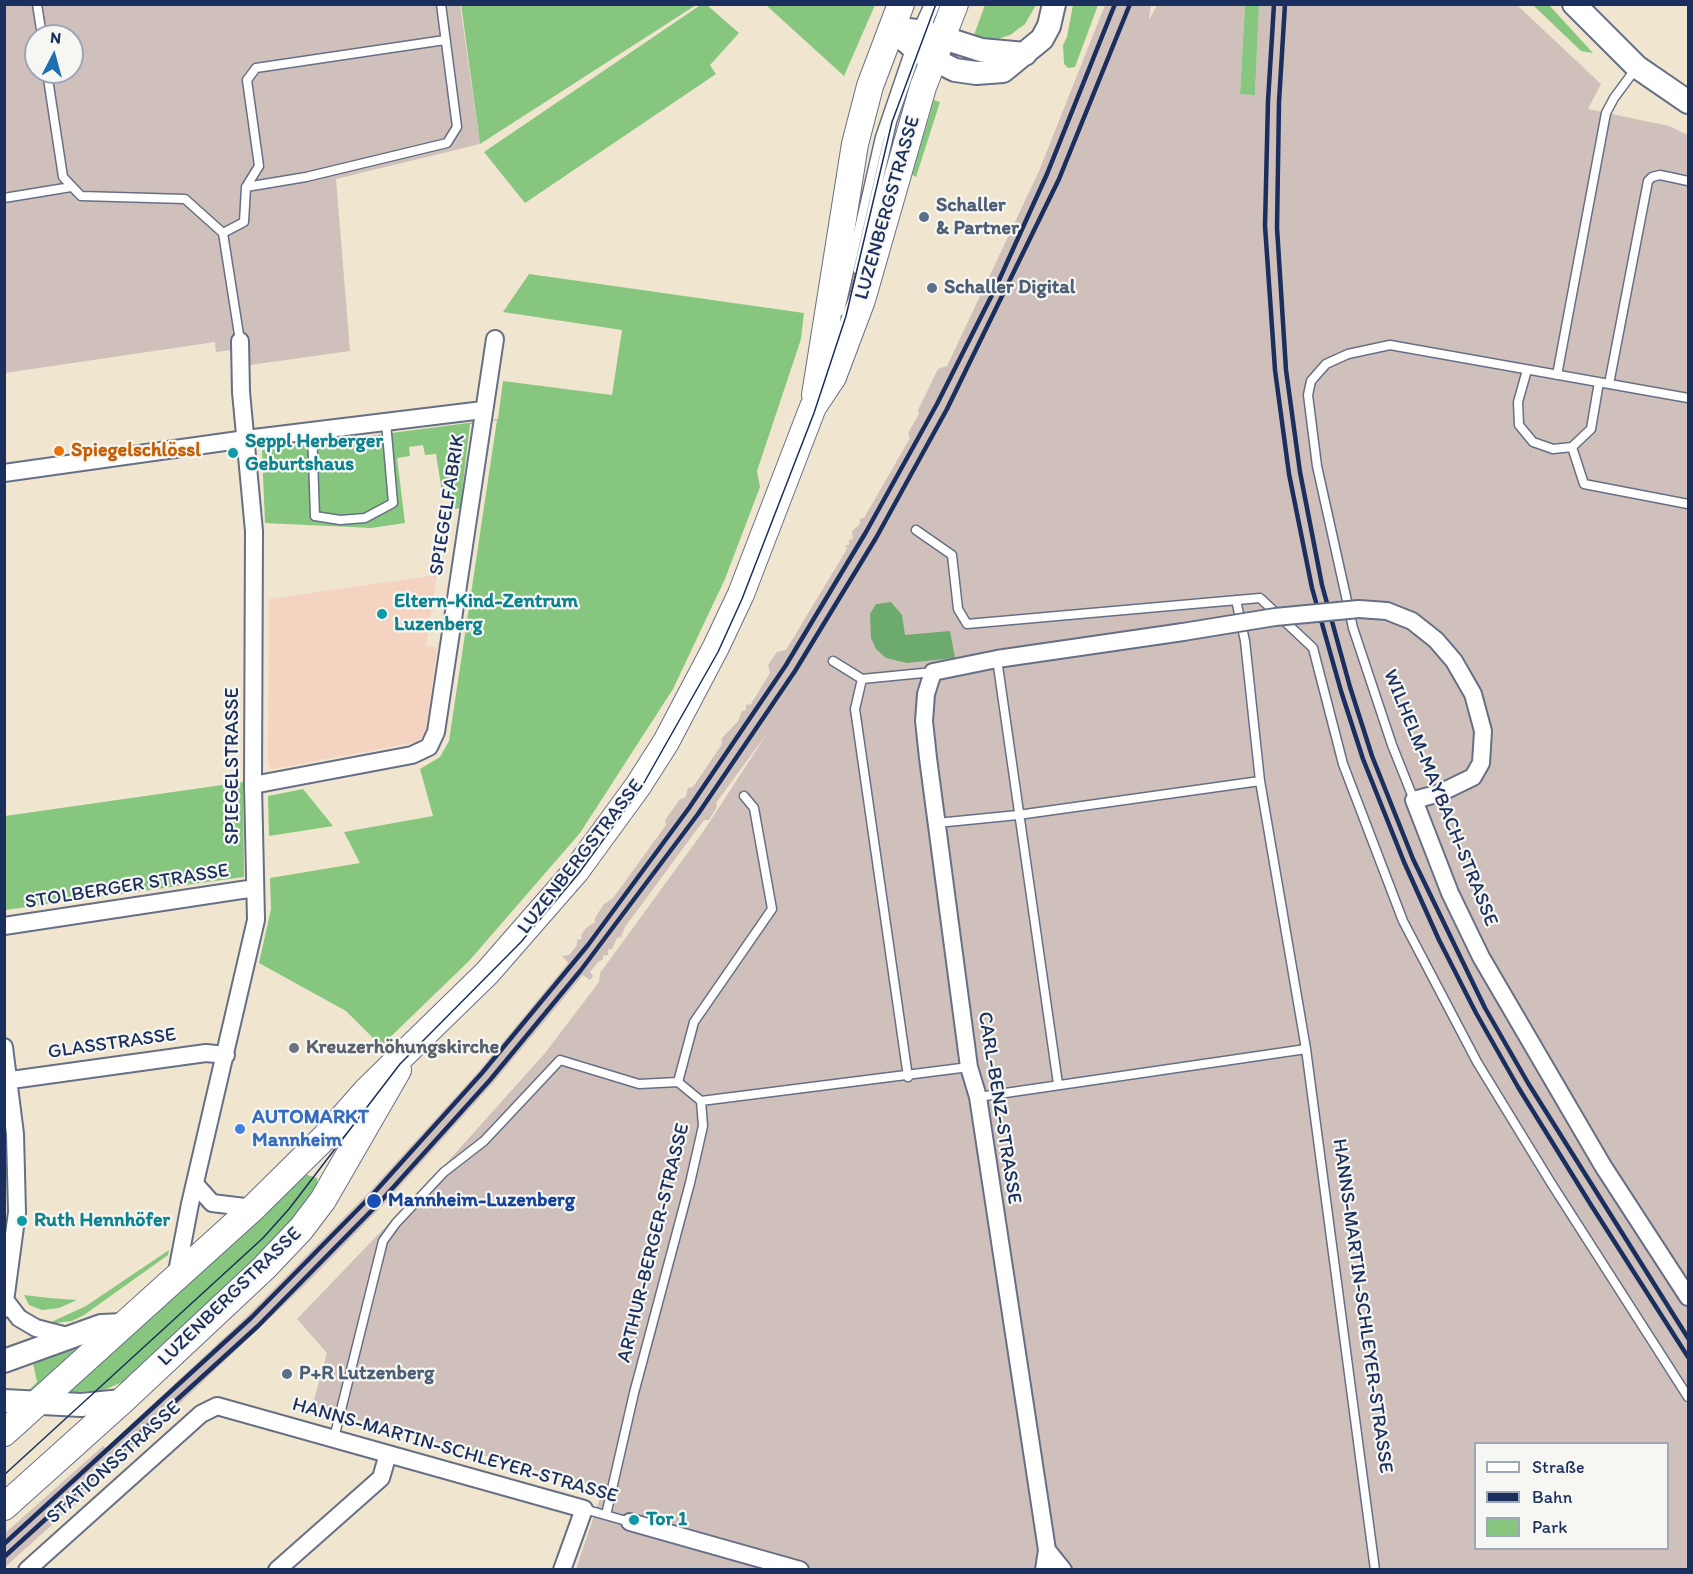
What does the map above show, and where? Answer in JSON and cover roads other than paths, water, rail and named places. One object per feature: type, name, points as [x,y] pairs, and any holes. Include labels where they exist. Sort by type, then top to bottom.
[{"type":"main road","name":"LUZENBERGSTRASSE","points":[[4,1433],[253,1208],[518,939],[576,871],[638,786],[717,647],[741,594],[813,407],[855,144],[870,86],[902,4]]},
{"type":"main road","name":"LUZENBERGSTRASSE","points":[[813,407],[833,377],[862,300],[906,142],[924,43],[955,4]]},
{"type":"main road","name":"LUZENBERGSTRASSE","points":[[4,1507],[122,1401],[264,1268],[301,1229],[323,1200],[353,1150],[409,1048]]},
{"type":"street","points":[[891,28],[924,43],[955,70],[976,73],[1003,71],[1045,35],[1054,4]]},
{"type":"street","points":[[1574,4],[1637,67],[1689,102]]},
{"type":"street","name":"SPIEGELFABRIK","points":[[253,785],[412,755],[429,747],[436,732],[495,339]]},
{"type":"street","name":"SPIEGELSTRASSE","points":[[176,1277],[256,920],[253,785],[254,531],[241,393],[240,341]]},
{"type":"street","name":"SPIEGELFABRIK","points":[[4,473],[312,430],[483,410]]},
{"type":"street","points":[[933,672],[997,659],[1275,617],[1359,609],[1387,611],[1412,621],[1436,640],[1454,661],[1478,708],[1484,731],[1484,752],[1473,777],[1440,793],[1414,800]]},
{"type":"street","name":"CARL-BENZ-STRASSE","points":[[933,672],[926,694],[924,721],[969,1067],[978,1097],[1047,1550],[1044,1569]]},
{"type":"street","name":"WILHELM-MAYBACH-STRASSE","points":[[1414,800],[1450,893],[1481,957],[1603,1166],[1689,1297]]},
{"type":"street","name":"STOLBERGER STRASSE","points":[[4,926],[255,888]]},
{"type":"street","points":[[4,1047],[15,1134],[17,1212],[5,1305],[19,1318],[36,1328],[71,1337]]},
{"type":"street","name":"GLASSTRASSE","points":[[7,1081],[206,1053],[226,1055]]},
{"type":"street","points":[[196,1185],[212,1203],[253,1208]]},
{"type":"street","points":[[4,1361],[101,1326],[124,1325]]},
{"type":"street","points":[[4,1401],[81,1406],[122,1401]]},
{"type":"street","name":"STATIONSSTRASSE","points":[[27,1569],[201,1414],[217,1406],[238,1411]]},
{"type":"street","name":"HANNS-MARTIN-SCHLEYER-STRASSE","points":[[238,1411],[584,1509]]},
{"type":"street","points":[[277,1569],[381,1478],[388,1454]]},
{"type":"street","points":[[562,1569],[584,1509]]},
{"type":"street","name":"HANNS-MARTIN-SCHLEYER-STRASSE","points":[[630,1522],[800,1569]]},
{"type":"street","points":[[1047,1550],[1063,1569]]},
{"type":"lane","points":[[38,4],[40,24]]},
{"type":"lane","points":[[246,187],[306,177],[447,143],[457,127],[441,4]]},
{"type":"lane","points":[[924,43],[929,4]]},
{"type":"lane","points":[[924,43],[936,4]]},
{"type":"lane","points":[[223,233],[244,222],[246,187],[259,166],[247,80],[256,68],[446,40]]},
{"type":"lane","points":[[1557,375],[1606,113],[1637,67]]},
{"type":"lane","points":[[49,84],[63,177],[81,196],[185,199],[223,233],[240,341]]},
{"type":"lane","points":[[1609,384],[1648,181],[1660,175],[1689,181]]},
{"type":"lane","points":[[4,198],[71,187]]},
{"type":"lane","name":"WILHELM-MAYBACH-STRASSE","points":[[1414,800],[1392,746],[1353,628],[1317,466],[1308,394],[1311,381],[1326,364],[1348,354],[1390,345],[1527,370]]},
{"type":"lane","points":[[1599,382],[1591,429],[1572,447],[1553,449],[1533,442],[1519,425],[1518,402],[1527,370],[1599,382],[1689,398]]},
{"type":"lane","points":[[312,430],[315,516],[340,520],[365,518],[393,503],[386,422]]},
{"type":"lane","points":[[1572,447],[1584,484],[1689,504]]},
{"type":"lane","points":[[916,530],[952,555],[958,609],[967,624],[1260,598],[1313,648],[1343,764],[1403,921],[1477,1062],[1551,1183],[1689,1397]]},
{"type":"lane","name":"HANNS-MARTIN-SCHLEYER-STRASSE","points":[[1236,600],[1245,641],[1260,781],[1306,1049],[1375,1569]]},
{"type":"lane","points":[[997,659],[1058,1084]]},
{"type":"lane","points":[[833,661],[862,679],[933,672]]},
{"type":"lane","points":[[862,679],[855,709],[908,1077]]},
{"type":"lane","points":[[937,823],[1018,816],[1260,781]]},
{"type":"lane","points":[[678,1082],[694,1022],[772,909],[754,808],[744,796]]},
{"type":"lane","points":[[978,1097],[1306,1049]]},
{"type":"lane","points":[[334,1438],[383,1241],[396,1223],[444,1172],[484,1141],[560,1060],[639,1084],[678,1082],[701,1101]]},
{"type":"lane","name":"ARTHUR-BERGER-STRASSE","points":[[606,1515],[634,1393],[703,1126],[701,1101],[908,1077],[969,1067]]},
{"type":"lane","name":"HANNS-MARTIN-SCHLEYER-STRASSE","points":[[584,1509],[630,1522]]},
{"type":"tram line","points":[[4,1475],[263,1238],[289,1209],[400,1064],[521,942],[579,873],[641,788],[718,652],[742,599],[814,413],[846,316],[892,122],[936,4]]},
{"type":"railway","points":[[4,1544],[251,1318],[373,1194],[482,1073],[588,945],[689,808],[786,665],[866,532],[937,404],[995,289],[1047,174],[1115,4]]},
{"type":"railway","points":[[4,1557],[258,1326],[380,1202],[490,1080],[581,970],[698,814],[795,671],[876,538],[947,409],[1059,179],[1130,4]]},
{"type":"railway","points":[[1274,4],[1268,101],[1265,226],[1275,370],[1289,474],[1312,588],[1341,691],[1363,759],[1404,862],[1439,940],[1476,1013],[1518,1087],[1688,1357]]},
{"type":"railway","points":[[1285,4],[1279,102],[1277,228],[1286,370],[1300,472],[1322,585],[1350,687],[1372,756],[1413,859],[1485,1008],[1528,1083],[1688,1338]]},
{"type":"place","name":"Schaller & Partner","points":[[924,217]]},
{"type":"place","name":"Schaller Digital","points":[[932,288]]},
{"type":"place","name":"Spiegelschlössl","points":[[59,451]]},
{"type":"place","name":"Seppl Herberger Geburtshaus","points":[[233,453]]},
{"type":"place","name":"Eltern-Kind-Zentrum Luzenberg","points":[[382,614]]},
{"type":"place","name":"Kreuzerhöhungskirche","points":[[294,1048]]},
{"type":"place","name":"AUTOMARKT Mannheim","points":[[240,1129]]},
{"type":"place","name":"Mannheim-Luzenberg","points":[[374,1201]]},
{"type":"place","name":"Ruth Hennhöfer","points":[[22,1221]]},
{"type":"place","name":"P+R Lutzenberg","points":[[287,1374]]},
{"type":"place","name":"Tor 1","points":[[634,1520]]}]
